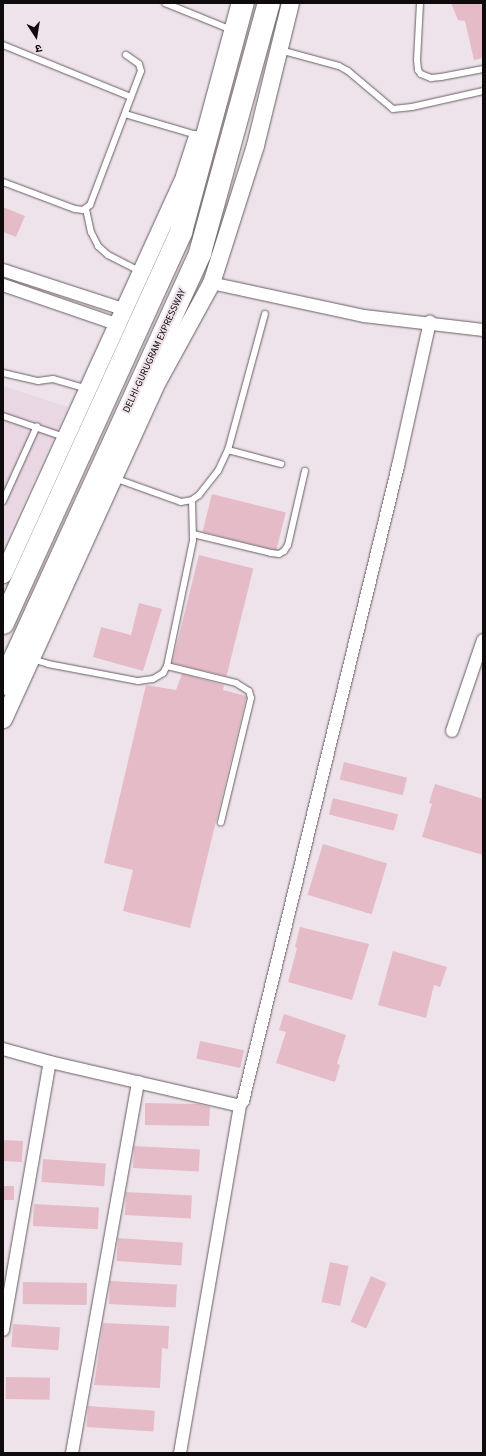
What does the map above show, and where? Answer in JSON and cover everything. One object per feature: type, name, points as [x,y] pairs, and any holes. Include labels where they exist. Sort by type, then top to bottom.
[{"type":"highway","points":[[3,624],[181,232],[243,3]]},
{"type":"highway","name":"DELHI-GURUGRAM EXPRESSWAY","points":[[3,684],[200,253],[269,3]]},
{"type":"main road","points":[[3,574],[184,176],[197,135],[233,3]]},
{"type":"main road","points":[[3,719],[114,478],[154,387],[212,283],[255,145],[290,3]]},
{"type":"street","points":[[3,270],[123,309]]},
{"type":"street","points":[[212,283],[364,316],[430,322],[483,330]]},
{"type":"street","points":[[3,285],[116,324]]},
{"type":"street","points":[[180,1453],[240,1105],[244,1101],[396,474],[430,322]]},
{"type":"street","points":[[452,731],[483,640]]},
{"type":"street","points":[[3,1049],[50,1062],[240,1105]]},
{"type":"street","points":[[3,1330],[50,1062]]},
{"type":"street","points":[[72,1453],[138,1082]]},
{"type":"lane","points":[[165,3],[227,28]]},
{"type":"lane","points":[[180,10],[183,3]]},
{"type":"lane","points":[[420,3],[417,60],[418,70],[421,74],[431,78],[483,69]]},
{"type":"lane","points":[[3,45],[131,97]]},
{"type":"lane","points":[[279,49],[339,66],[348,71],[393,108],[412,108],[483,90]]},
{"type":"lane","points":[[3,182],[75,210],[86,209],[90,205],[141,69],[139,64],[126,55]]},
{"type":"lane","points":[[125,114],[197,135]]},
{"type":"lane","points":[[86,209],[91,232],[98,246],[114,259],[140,271]]},
{"type":"lane","points":[[114,478],[180,502],[192,500],[205,488],[218,471],[228,450],[265,314]]},
{"type":"lane","points":[[3,373],[38,381],[53,380],[87,388]]},
{"type":"lane","points":[[3,416],[37,426],[65,437]]},
{"type":"lane","points":[[3,501],[37,426]]},
{"type":"lane","points":[[228,450],[281,464]]},
{"type":"lane","points":[[193,534],[279,554],[284,551],[288,545],[305,471]]},
{"type":"lane","points":[[30,659],[48,664],[138,681],[158,677],[167,666],[193,534],[192,500]]},
{"type":"lane","points":[[167,666],[236,683],[249,691],[252,698],[221,822]]},
{"type":"shaded area","points":[[3,386],[68,407],[3,547]]},
{"type":"building","points":[[451,3],[483,3],[483,58],[474,60],[465,21],[458,20]]},
{"type":"building","points":[[3,207],[25,216],[16,237],[3,232]]},
{"type":"building","points":[[212,494],[286,512],[276,550],[203,532]]},
{"type":"building","points":[[199,555],[253,569],[226,676],[172,663]]},
{"type":"building","points":[[139,603],[162,609],[143,671],[93,657],[101,627],[131,635]]},
{"type":"building","points":[[182,674],[224,685],[223,690],[246,696],[190,928],[123,911],[133,870],[104,863],[146,685],[176,690]]},
{"type":"building","points":[[344,762],[407,778],[403,795],[340,779]]},
{"type":"building","points":[[435,784],[483,799],[483,855],[422,837],[432,804],[429,803]]},
{"type":"building","points":[[333,798],[398,814],[394,831],[329,814]]},
{"type":"building","points":[[323,844],[387,864],[372,914],[308,895]]},
{"type":"building","points":[[300,927],[369,944],[352,1000],[288,982],[297,948],[295,947]]},
{"type":"building","points":[[393,951],[447,967],[440,987],[434,985],[426,1018],[378,1005]]},
{"type":"building","points":[[284,1014],[346,1035],[337,1064],[340,1065],[335,1082],[276,1063],[286,1032],[279,1030]]},
{"type":"building","points":[[200,1041],[244,1050],[240,1068],[196,1059]]},
{"type":"building","points":[[145,1103],[198,1104],[210,1107],[209,1126],[145,1125]]},
{"type":"building","points":[[3,1140],[23,1141],[22,1162],[3,1161]]},
{"type":"building","points":[[134,1146],[200,1149],[199,1171],[133,1168]]},
{"type":"building","points":[[43,1159],[106,1163],[104,1186],[41,1182]]},
{"type":"building","points":[[3,1186],[14,1186],[14,1200],[3,1200]]},
{"type":"building","points":[[126,1192],[192,1195],[191,1218],[125,1215]]},
{"type":"building","points":[[34,1204],[99,1207],[98,1229],[33,1226]]},
{"type":"building","points":[[118,1238],[183,1243],[181,1265],[116,1261]]},
{"type":"building","points":[[330,1262],[349,1266],[340,1306],[321,1302]]},
{"type":"building","points":[[371,1276],[387,1283],[366,1329],[351,1322]]},
{"type":"building","points":[[110,1281],[177,1285],[176,1307],[109,1304]]},
{"type":"building","points":[[23,1282],[87,1283],[87,1305],[23,1304]]},
{"type":"building","points":[[103,1323],[169,1326],[168,1349],[162,1348],[160,1388],[94,1385]]},
{"type":"building","points":[[13,1324],[60,1327],[58,1350],[11,1347]]},
{"type":"building","points":[[6,1377],[50,1378],[50,1400],[6,1399]]},
{"type":"building","points":[[88,1406],[155,1411],[153,1432],[87,1427]]}]
